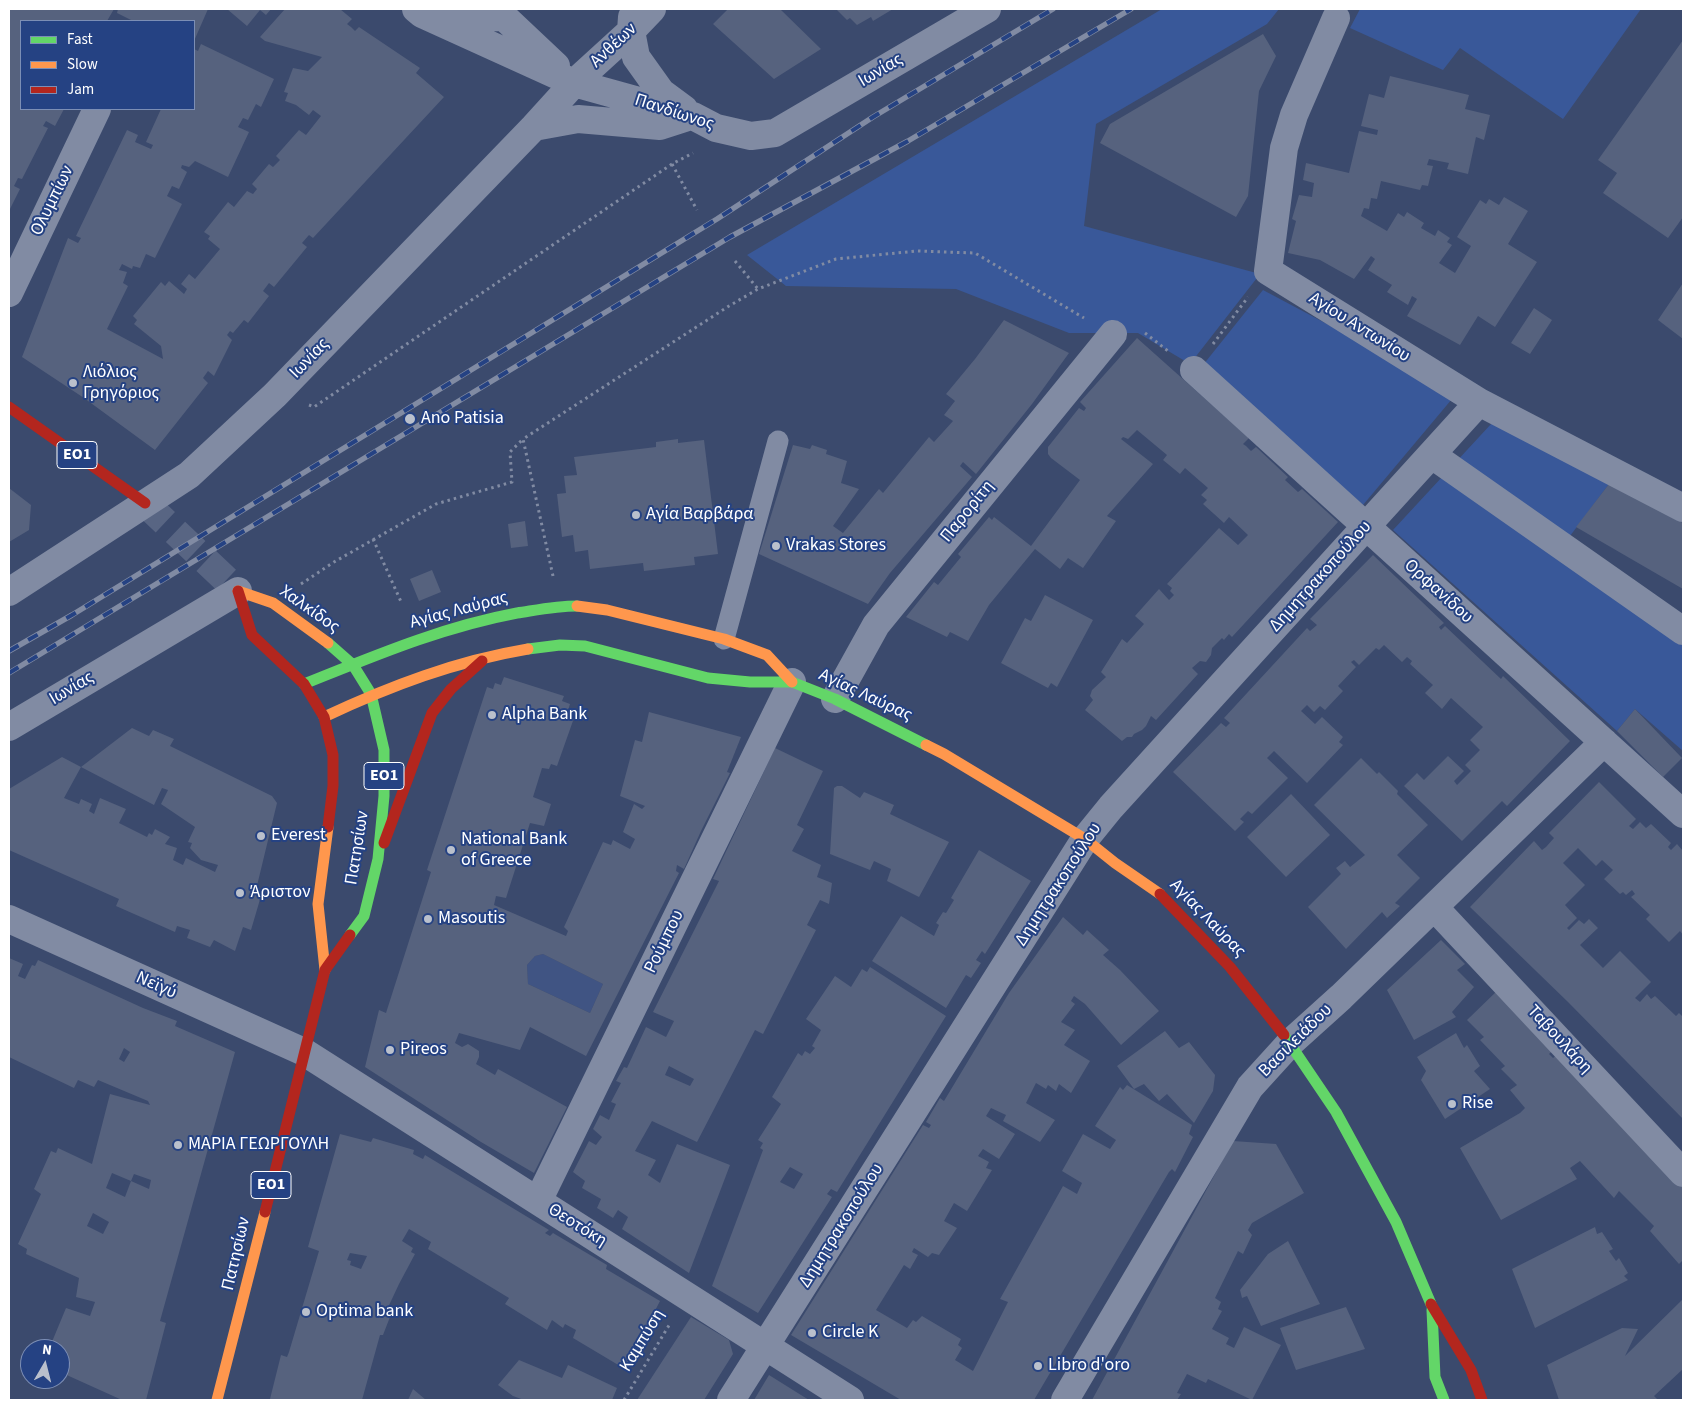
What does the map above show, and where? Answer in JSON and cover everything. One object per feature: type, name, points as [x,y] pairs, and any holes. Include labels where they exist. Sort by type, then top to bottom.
[{"type":"street","name":"Ανθέων","points":[[574,83],[632,20],[652,9]]},
{"type":"street","name":"Ιωνίας","points":[[775,133],[987,9]]},
{"type":"street","name":"Πανδίωνος","points":[[419,11],[574,83],[693,116],[716,128],[751,136],[775,133]]},
{"type":"street","name":"Πανδίωνος","points":[[419,11],[449,18],[510,13],[533,46],[574,83]]},
{"type":"street","points":[[1268,271],[1284,148],[1294,115],[1336,18]]},
{"type":"street","points":[[632,20],[636,57],[661,92],[693,116]]},
{"type":"street","name":"Ιωνίας","points":[[9,592],[189,475],[275,395],[534,127],[574,83]]},
{"type":"street","name":"Ολυμπίων","points":[[9,292],[97,110]]},
{"type":"street","points":[[534,127],[578,119],[660,126],[693,116]]},
{"type":"street","name":"Αγίου Αντωνίου","points":[[1268,271],[1479,402],[1683,508]]},
{"type":"street","name":"Παρορίτη","points":[[835,699],[876,625],[1113,334]]},
{"type":"street","name":"Ορφανίδου","points":[[1194,370],[1683,814]]},
{"type":"street","name":"Δημητρακοπούλου","points":[[731,1400],[1085,840],[1123,794],[1479,402]]},
{"type":"street","name":"ΕΟ1","points":[[9,407],[145,503]]},
{"type":"street","points":[[1432,455],[1683,631]]},
{"type":"street","name":"Ιωνίας","points":[[9,727],[238,591]]},
{"type":"street","name":"ΕΟ1","points":[[238,591],[252,634],[304,684]]},
{"type":"street","name":"Χαλκίδος","points":[[238,591],[273,603],[324,640],[353,665]]},
{"type":"street","name":"Αγίας Λαύρας","points":[[304,684],[408,642],[480,620],[559,606],[584,606],[607,610],[724,639],[766,655],[792,682]]},
{"type":"street","name":"Αγίας Λαύρας","points":[[324,717],[371,694],[410,678],[489,655],[555,644],[568,644],[584,646],[708,678],[750,682],[792,682],[835,699],[944,754],[1085,840],[1164,897],[1230,967],[1290,1043],[1336,1112],[1396,1222],[1432,1306],[1470,1370],[1482,1400]]},
{"type":"street","points":[[378,859],[432,713],[451,689],[489,655]]},
{"type":"street","name":"Πατησίων","points":[[325,970],[364,916],[378,859],[384,796],[384,750],[381,732],[371,694],[353,665]]},
{"type":"street","name":"Ρούμπου","points":[[538,1201],[792,682]]},
{"type":"street","name":"Πατησίων","points":[[217,1400],[325,970],[318,904],[333,786],[334,755],[324,717],[304,684]]},
{"type":"street","name":"Βασιλειάδου","points":[[1065,1400],[1250,1087],[1290,1043],[1604,742]]},
{"type":"street","name":"Ταβουλάρη","points":[[1434,907],[1683,1173]]},
{"type":"street","name":"Νεϊγύ","points":[[9,919],[304,1052]]},
{"type":"street","name":"Θεοτόκη","points":[[304,1052],[850,1400]]},
{"type":"street","name":"Αγίας Λαύρας","points":[[1432,1306],[1435,1377],[1444,1400]]},
{"type":"lane","points":[[724,639],[778,441]]},
{"type":"path","points":[[275,395],[314,407],[672,164],[698,150]]},
{"type":"path","points":[[672,164],[697,210]]},
{"type":"path","points":[[273,603],[334,562],[436,504],[512,482],[510,452],[523,439],[758,289],[836,259],[917,251],[975,253],[1113,334],[1125,338],[1138,328],[1194,370],[1268,271]]},
{"type":"path","points":[[735,261],[758,289]]},
{"type":"path","points":[[523,439],[559,606]]},
{"type":"path","points":[[373,539],[402,604]]},
{"type":"path","name":"Καμπύση","points":[[624,1400],[686,1296]]},
{"type":"shaded area","points":[[1162,9],[1279,9],[1267,24],[1096,124],[1084,226],[1260,274],[1190,364],[1138,333],[1069,333],[956,289],[786,286],[747,255]]},
{"type":"shaded area","points":[[1360,9],[1641,9],[1563,119],[1460,48],[1443,70],[1350,28]]},
{"type":"shaded area","points":[[1263,290],[1457,393],[1363,505],[1203,365]]},
{"type":"shaded area","points":[[1492,423],[1609,484],[1570,536],[1683,616],[1683,751],[1635,709],[1617,731],[1393,530]]},
{"type":"shaded area","points":[[543,954],[603,984],[590,1013],[528,984],[527,965],[535,956]]},
{"type":"building","points":[[9,9],[114,9],[108,20],[20,20],[20,110],[63,110],[55,126],[46,121],[43,126],[48,128],[22,179],[18,178],[14,186],[20,189],[9,211]]},
{"type":"building","points":[[118,9],[208,9],[195,39],[195,20],[131,20],[117,13]]},
{"type":"building","points":[[227,9],[271,9],[266,15],[260,10],[247,26]]},
{"type":"building","points":[[285,9],[340,9],[352,19],[347,24],[355,31],[359,27],[420,68],[416,73],[444,97],[313,238],[309,235],[302,243],[307,247],[274,287],[269,283],[263,291],[269,296],[248,323],[244,320],[233,333],[230,331],[227,335],[232,340],[214,376],[208,371],[203,378],[208,383],[155,450],[84,398],[22,357],[68,238],[78,243],[81,238],[76,236],[127,130],[138,135],[135,142],[151,149],[153,145],[146,142],[161,110],[195,110],[195,50],[198,51],[201,44],[274,79],[261,107],[256,104],[248,120],[243,118],[238,127],[249,132],[228,177],[195,161],[189,167],[182,165],[181,168],[187,172],[179,189],[172,186],[167,196],[182,204],[155,258],[146,254],[140,268],[133,266],[132,269],[122,264],[119,270],[127,272],[123,283],[128,286],[107,329],[163,359],[161,346],[134,324],[137,320],[133,316],[161,282],[165,286],[169,281],[184,294],[187,289],[181,284],[189,274],[195,279],[220,249],[208,239],[210,236],[204,232],[228,202],[234,207],[247,191],[253,194],[257,189],[252,184],[269,164],[273,167],[280,160],[276,156],[299,130],[306,135],[321,116],[313,110],[309,115],[296,105],[285,101],[288,93],[284,92],[293,68],[308,71],[322,57],[265,41],[260,37]]},
{"type":"building","points":[[728,9],[780,9],[821,49],[774,79],[713,24]]},
{"type":"building","points":[[836,9],[893,9],[873,21],[871,17],[857,25],[850,18],[847,20]]},
{"type":"building","points":[[1263,34],[1276,56],[1259,91],[1248,196],[1236,217],[1100,143],[1110,124]]},
{"type":"building","points":[[1683,40],[1683,217],[1668,238],[1603,193],[1617,173],[1598,160]]},
{"type":"building","points":[[1390,76],[1469,95],[1465,109],[1490,115],[1484,140],[1476,137],[1468,174],[1447,169],[1449,163],[1429,159],[1427,165],[1433,166],[1428,186],[1422,185],[1420,190],[1381,181],[1377,199],[1371,198],[1369,209],[1364,208],[1361,216],[1387,231],[1398,213],[1404,217],[1407,212],[1424,223],[1421,228],[1435,236],[1438,230],[1450,238],[1447,242],[1452,245],[1439,263],[1455,273],[1471,246],[1457,237],[1480,200],[1486,204],[1489,199],[1499,205],[1504,197],[1528,211],[1508,244],[1537,262],[1495,327],[1478,316],[1460,345],[1407,316],[1417,299],[1412,296],[1408,305],[1387,292],[1392,285],[1368,270],[1375,259],[1371,256],[1354,279],[1320,260],[1288,253],[1296,221],[1292,219],[1299,195],[1312,197],[1314,183],[1303,180],[1306,163],[1349,173],[1359,131],[1377,135],[1378,130],[1361,126],[1369,94],[1384,98]]},
{"type":"building","points":[[1683,283],[1683,339],[1658,320]]},
{"type":"building","points":[[1534,308],[1552,320],[1530,354],[1511,343]]},
{"type":"building","points":[[1004,320],[1069,353],[1032,404],[976,474],[963,462],[960,466],[972,477],[890,573],[868,604],[759,554],[793,445],[810,449],[812,445],[827,450],[826,454],[847,461],[841,483],[859,489],[833,526],[843,533],[879,489],[883,493],[929,437],[934,442],[953,421],[944,415],[955,401],[946,394]]},
{"type":"building","points":[[1137,338],[1249,438],[1243,444],[1251,451],[1256,447],[1288,477],[1285,480],[1298,492],[1302,489],[1338,522],[1232,637],[1229,634],[1224,640],[1222,638],[1212,648],[1211,655],[1206,662],[1200,661],[1192,668],[1198,674],[1156,720],[1151,716],[1142,730],[1122,741],[1085,710],[1093,700],[1090,696],[1092,690],[1106,677],[1101,672],[1122,639],[1127,643],[1144,624],[1135,616],[1159,589],[1169,600],[1174,595],[1170,591],[1172,588],[1167,584],[1219,528],[1238,545],[1248,535],[1229,517],[1224,523],[1203,504],[1207,500],[1201,495],[1208,488],[1185,468],[1180,474],[1163,460],[1167,455],[1137,430],[1128,439],[1123,437],[1121,439],[1153,464],[1107,516],[1116,521],[1083,568],[1068,558],[1060,569],[1035,549],[989,605],[968,641],[950,632],[947,637],[906,617],[934,582],[938,585],[961,557],[958,554],[989,517],[992,520],[994,517],[1031,546],[1080,480],[1051,458],[1048,454],[1048,447],[1079,408],[1084,411],[1086,408],[1080,402]]},
{"type":"building","name":"Αγία Βαρβάρα","points":[[678,439],[678,443],[704,440],[718,554],[694,557],[695,565],[644,571],[643,563],[590,569],[588,550],[575,552],[573,535],[562,537],[557,494],[566,493],[564,476],[577,475],[574,457],[656,447],[656,442]]},
{"type":"building","points":[[1609,484],[1683,523],[1683,589],[1576,527]]},
{"type":"building","points":[[9,488],[31,505],[29,530],[9,542]]},
{"type":"building","points":[[525,521],[528,546],[511,548],[508,524]]},
{"type":"building","points":[[1373,555],[1444,623],[1439,627],[1441,630],[1445,626],[1501,679],[1503,676],[1570,741],[1507,806],[1502,801],[1462,841],[1404,786],[1417,773],[1424,780],[1448,756],[1464,771],[1454,781],[1457,785],[1471,771],[1465,765],[1480,750],[1470,740],[1483,727],[1451,698],[1442,709],[1425,693],[1433,685],[1410,664],[1412,661],[1407,657],[1402,662],[1384,645],[1379,650],[1376,648],[1359,665],[1354,660],[1351,662],[1356,667],[1338,686],[1343,691],[1325,710],[1320,706],[1314,712],[1307,705],[1301,711],[1315,724],[1322,717],[1343,737],[1339,742],[1343,745],[1307,783],[1274,751],[1267,758],[1288,778],[1252,814],[1248,811],[1240,819],[1244,822],[1235,831],[1173,772],[1221,723],[1226,727],[1230,723],[1224,718],[1307,628],[1310,631],[1317,625],[1310,619]]},
{"type":"building","points":[[432,570],[441,592],[419,601],[410,579]]},
{"type":"building","points":[[1045,595],[1093,620],[1057,687],[1051,683],[1048,688],[1001,663],[1025,618],[1031,621]]},
{"type":"building","points":[[504,677],[564,696],[562,701],[570,704],[567,714],[574,718],[557,766],[551,764],[549,769],[542,768],[533,797],[551,804],[544,826],[530,823],[506,898],[496,896],[494,905],[566,936],[568,931],[564,927],[603,842],[611,845],[613,840],[630,849],[635,839],[623,832],[634,804],[642,809],[645,806],[620,796],[635,740],[642,742],[649,712],[741,737],[727,772],[730,773],[684,869],[677,865],[676,871],[679,873],[586,1056],[530,1027],[520,1050],[459,1033],[455,1043],[462,1047],[468,1044],[479,1051],[476,1064],[495,1075],[498,1069],[567,1107],[534,1173],[481,1142],[365,1067],[379,1010],[386,1013],[431,872],[427,870],[487,687],[493,689],[495,683],[501,685]],"holes":[[[543,954],[603,984],[590,1013],[528,984],[527,965],[535,956]]]},
{"type":"building","points":[[1635,709],[1682,758],[1663,777],[1617,731]]},
{"type":"building","points":[[132,728],[149,736],[153,730],[174,739],[170,746],[272,796],[277,803],[255,894],[261,896],[251,930],[243,927],[235,951],[214,940],[210,947],[187,938],[190,930],[177,926],[175,932],[116,906],[119,899],[9,850],[9,789],[62,757],[81,767]],"holes":[[[81,767],[154,805],[162,788],[168,790],[161,804],[195,827],[188,842],[192,843],[190,848],[201,860],[218,865],[215,872],[186,858],[183,865],[173,860],[177,848],[165,844],[170,837],[155,829],[152,835],[149,833],[147,837],[119,823],[126,809],[100,798],[94,814],[89,811],[92,804],[81,799],[79,804],[64,798]]]},
{"type":"building","points":[[775,748],[823,771],[797,825],[804,829],[792,851],[821,865],[817,877],[832,883],[829,904],[820,900],[807,925],[816,930],[763,1034],[755,1030],[697,1142],[652,1121],[635,1151],[656,1160],[648,1175],[660,1183],[677,1144],[730,1165],[689,1273],[622,1229],[628,1217],[618,1210],[613,1218],[597,1208],[601,1199],[582,1188],[585,1181],[573,1172],[589,1141],[596,1145],[602,1137],[593,1129],[600,1115],[609,1120],[616,1104],[611,1102],[621,1083],[616,1081],[624,1067],[627,1068],[646,1027],[666,1037],[674,1021],[653,1012],[719,881],[713,879]],"holes":[[[669,1066],[694,1079],[690,1086],[665,1075]]]},
{"type":"building","points":[[1361,758],[1377,774],[1379,772],[1398,791],[1397,794],[1428,825],[1397,855],[1420,878],[1395,903],[1400,906],[1387,918],[1382,912],[1346,949],[1308,907],[1341,874],[1336,868],[1345,861],[1350,867],[1365,855],[1314,805]]},
{"type":"building","points":[[1599,782],[1636,819],[1629,826],[1633,829],[1640,822],[1646,828],[1651,824],[1671,843],[1668,847],[1671,850],[1677,844],[1683,851],[1683,935],[1680,931],[1669,942],[1646,919],[1650,915],[1631,897],[1635,894],[1632,890],[1626,895],[1623,892],[1620,894],[1604,879],[1613,870],[1602,860],[1596,866],[1578,848],[1563,863],[1585,885],[1565,905],[1577,918],[1567,928],[1569,930],[1579,920],[1584,924],[1589,919],[1598,928],[1580,945],[1603,968],[1620,951],[1651,982],[1635,998],[1640,1002],[1647,994],[1651,999],[1655,996],[1676,1016],[1679,1013],[1683,1017],[1683,1119],[1569,1003],[1470,907],[1534,841],[1542,850],[1546,847],[1554,838],[1549,833]]},
{"type":"building","points":[[842,786],[860,798],[864,792],[894,805],[890,814],[949,842],[919,897],[887,881],[891,869],[874,861],[870,870],[830,854],[834,788]]},
{"type":"building","points":[[1291,794],[1330,835],[1286,877],[1247,837]]},
{"type":"building","points":[[979,850],[1031,881],[985,954],[982,951],[976,960],[981,963],[971,978],[966,975],[946,1008],[872,961],[901,916],[934,936],[939,925],[936,923],[943,912],[946,913],[954,900],[951,898]]},
{"type":"building","points":[[1063,917],[1083,935],[1087,930],[1109,950],[1103,955],[1159,1011],[1121,1045],[1085,1004],[1074,996],[1071,1001],[1075,1004],[1061,1022],[1075,1030],[1064,1045],[1090,1061],[1071,1093],[1059,1084],[1056,1091],[1048,1085],[1046,1089],[1036,1083],[1026,1103],[1055,1120],[1040,1142],[1003,1121],[1006,1115],[991,1108],[986,1116],[1015,1134],[999,1159],[983,1149],[978,1156],[989,1162],[986,1168],[992,1170],[967,1211],[954,1203],[944,1221],[957,1228],[939,1255],[932,1253],[928,1257],[914,1248],[912,1252],[918,1255],[910,1269],[904,1265],[876,1310],[907,1328],[913,1320],[916,1322],[922,1316],[961,1339],[958,1345],[962,1348],[955,1360],[973,1371],[1008,1302],[1000,1299],[1063,1186],[1077,1194],[1082,1183],[1062,1171],[1083,1134],[1110,1149],[1116,1140],[1095,1126],[1120,1087],[1123,1090],[1127,1085],[1192,1125],[1189,1134],[1193,1137],[1175,1172],[1172,1169],[1169,1172],[1034,1400],[901,1400],[791,1335],[923,1125],[929,1128],[931,1125],[926,1122],[940,1098],[944,1101],[1009,993]]},
{"type":"building","points":[[1441,940],[1465,964],[1457,970],[1474,987],[1452,1012],[1456,1017],[1414,1040],[1387,990]]},
{"type":"building","points":[[9,958],[23,964],[18,976],[25,979],[32,965],[35,966],[38,960],[143,1008],[177,1021],[175,1026],[235,1052],[160,1321],[166,1323],[146,1400],[122,1400],[70,1377],[70,1339],[53,1339],[66,1308],[90,1316],[95,1302],[76,1297],[79,1278],[26,1254],[27,1249],[18,1244],[41,1194],[34,1189],[51,1151],[56,1153],[58,1148],[92,1164],[110,1094],[150,1105],[148,1101],[98,1080],[94,1087],[78,1080],[74,1088],[9,1057]],"holes":[[[124,1048],[130,1052],[124,1062],[119,1059]],[[112,1173],[131,1181],[125,1197],[106,1188]],[[134,1174],[151,1180],[149,1189],[131,1181]],[[93,1213],[109,1222],[103,1234],[87,1226]]]},
{"type":"building","points":[[870,967],[946,1016],[837,1192],[831,1189],[827,1194],[832,1197],[758,1313],[712,1286],[763,1150],[760,1148],[763,1143],[758,1140],[781,1104],[772,1097],[798,1053],[802,1056],[805,1051],[810,1054],[815,1048],[812,1046],[821,1030],[806,1019],[835,976],[851,987],[862,969],[867,972]],"holes":[[[790,1167],[803,1174],[794,1189],[780,1182]]]},
{"type":"building","points":[[1499,989],[1555,1048],[1549,1054],[1553,1058],[1560,1052],[1683,1180],[1683,1260],[1679,1264],[1650,1231],[1654,1226],[1619,1191],[1614,1198],[1580,1161],[1570,1168],[1577,1179],[1501,1220],[1460,1148],[1520,1113],[1525,1108],[1510,1090],[1517,1085],[1501,1069],[1505,1066],[1480,1040],[1484,1037],[1467,1020]]},
{"type":"building","points":[[1165,1031],[1179,1048],[1189,1042],[1215,1075],[1213,1091],[1194,1123],[1167,1094],[1159,1101],[1144,1084],[1134,1089],[1117,1066]]},
{"type":"building","points":[[1456,1033],[1464,1048],[1467,1045],[1480,1066],[1474,1071],[1490,1089],[1445,1119],[1421,1080],[1426,1071],[1417,1057]]},
{"type":"building","points":[[340,1134],[371,1142],[373,1138],[414,1150],[413,1154],[423,1159],[425,1155],[549,1230],[545,1233],[550,1236],[553,1233],[607,1265],[606,1269],[660,1301],[625,1369],[573,1338],[576,1330],[565,1324],[563,1328],[552,1320],[547,1330],[505,1304],[509,1298],[428,1249],[431,1242],[409,1229],[402,1241],[413,1248],[411,1252],[415,1254],[384,1316],[390,1317],[383,1335],[380,1335],[362,1400],[270,1399],[281,1355],[287,1357],[289,1352],[319,1251],[308,1247]],"holes":[[[350,1253],[367,1256],[361,1269],[350,1265],[351,1261],[347,1260]]]},
{"type":"building","points":[[1233,1141],[1276,1144],[1304,1193],[1252,1223],[1248,1230],[1252,1235],[1243,1254],[1238,1251],[1215,1298],[1221,1302],[1218,1309],[1222,1311],[1212,1329],[1229,1338],[1226,1344],[1234,1348],[1244,1327],[1281,1345],[1252,1400],[1208,1379],[1206,1383],[1187,1374],[1177,1393],[1181,1394],[1177,1400],[1092,1400]]},
{"type":"building","points":[[1595,1227],[1597,1234],[1602,1232],[1613,1249],[1609,1251],[1616,1261],[1619,1258],[1628,1273],[1624,1276],[1628,1280],[1535,1328],[1512,1269]]},
{"type":"building","points":[[1288,1241],[1320,1304],[1261,1326],[1247,1296],[1242,1298],[1240,1290],[1268,1254]]},
{"type":"building","points":[[1683,1299],[1683,1369],[1654,1396],[1658,1400],[1559,1400],[1547,1365],[1622,1328],[1638,1329],[1625,1356]]},
{"type":"building","points":[[1346,1307],[1365,1349],[1296,1370],[1280,1328]]},
{"type":"building","points":[[691,1317],[729,1340],[733,1354],[704,1400],[637,1400]]},
{"type":"building","points":[[519,1360],[562,1378],[568,1365],[617,1388],[612,1400],[524,1400],[513,1396],[498,1385]]},
{"type":"building","points":[[769,1375],[809,1400],[754,1400]]},
{"type":"building","points":[[413,1389],[426,1400],[408,1400]]},
{"type":"tunnel","points":[[145,503],[238,591]]},
{"type":"railway","points":[[9,651],[72,615],[717,219],[873,117],[1053,9]]},
{"type":"railway","points":[[9,673],[730,237],[908,141],[1131,9]]},
{"type":"traffic: fast","points":[[304,684],[409,643],[462,626],[517,613],[554,607],[577,606]]},
{"type":"traffic: fast","points":[[328,643],[353,665],[371,694],[384,750],[384,796],[378,859],[364,916],[350,935]]},
{"type":"traffic: fast","points":[[528,649],[560,645],[585,646],[708,678],[750,682],[792,682],[835,699],[926,745]]},
{"type":"traffic: fast","points":[[1284,1035],[1336,1112],[1396,1222],[1431,1304]]},
{"type":"traffic: fast","points":[[1432,1310],[1435,1377],[1444,1400]]},
{"type":"traffic: slow","points":[[238,591],[273,603],[328,643]]},
{"type":"traffic: slow","points":[[577,606],[607,610],[724,639],[767,655],[792,682]]},
{"type":"traffic: slow","points":[[324,717],[424,676],[475,660],[528,649]]},
{"type":"traffic: slow","points":[[926,745],[1085,839],[1115,863],[1160,894]]},
{"type":"traffic: slow","points":[[325,970],[318,904],[328,827]]},
{"type":"traffic: slow","points":[[217,1400],[265,1212]]},
{"type":"traffic: jam","points":[[9,407],[145,503]]},
{"type":"traffic: jam","points":[[238,591],[252,635],[304,684],[324,717],[333,755],[333,786],[328,827]]},
{"type":"traffic: jam","points":[[384,843],[432,713],[451,689],[482,661]]},
{"type":"traffic: jam","points":[[1160,894],[1230,967],[1284,1035]]},
{"type":"traffic: jam","points":[[265,1212],[325,970],[350,935]]},
{"type":"traffic: jam","points":[[1431,1304],[1471,1370],[1482,1400]]},
{"type":"place","name":"Λιόλιος Γρηγόριος","points":[[73,383]]},
{"type":"place","name":"Ano Patisia","points":[[410,419]]},
{"type":"place","name":"Αγία Βαρβάρα","points":[[636,515]]},
{"type":"place","name":"Vrakas Stores","points":[[776,546]]},
{"type":"place","name":"Alpha Bank","points":[[492,715]]},
{"type":"place","name":"Everest","points":[[261,836]]},
{"type":"place","name":"National Bank of Greece","points":[[451,850]]},
{"type":"place","name":"Άριστον","points":[[240,893]]},
{"type":"place","name":"Masoutis","points":[[428,919]]},
{"type":"place","name":"Pireos","points":[[390,1050]]},
{"type":"place","name":"Rise","points":[[1452,1104]]},
{"type":"place","name":"ΜΑΡΙΑ ΓΕΩΡΓΟΥΛΗ","points":[[178,1145]]},
{"type":"place","name":"Optima bank","points":[[306,1312]]},
{"type":"place","name":"Circle K","points":[[812,1333]]},
{"type":"place","name":"Libro d'oro","points":[[1038,1366]]}]
